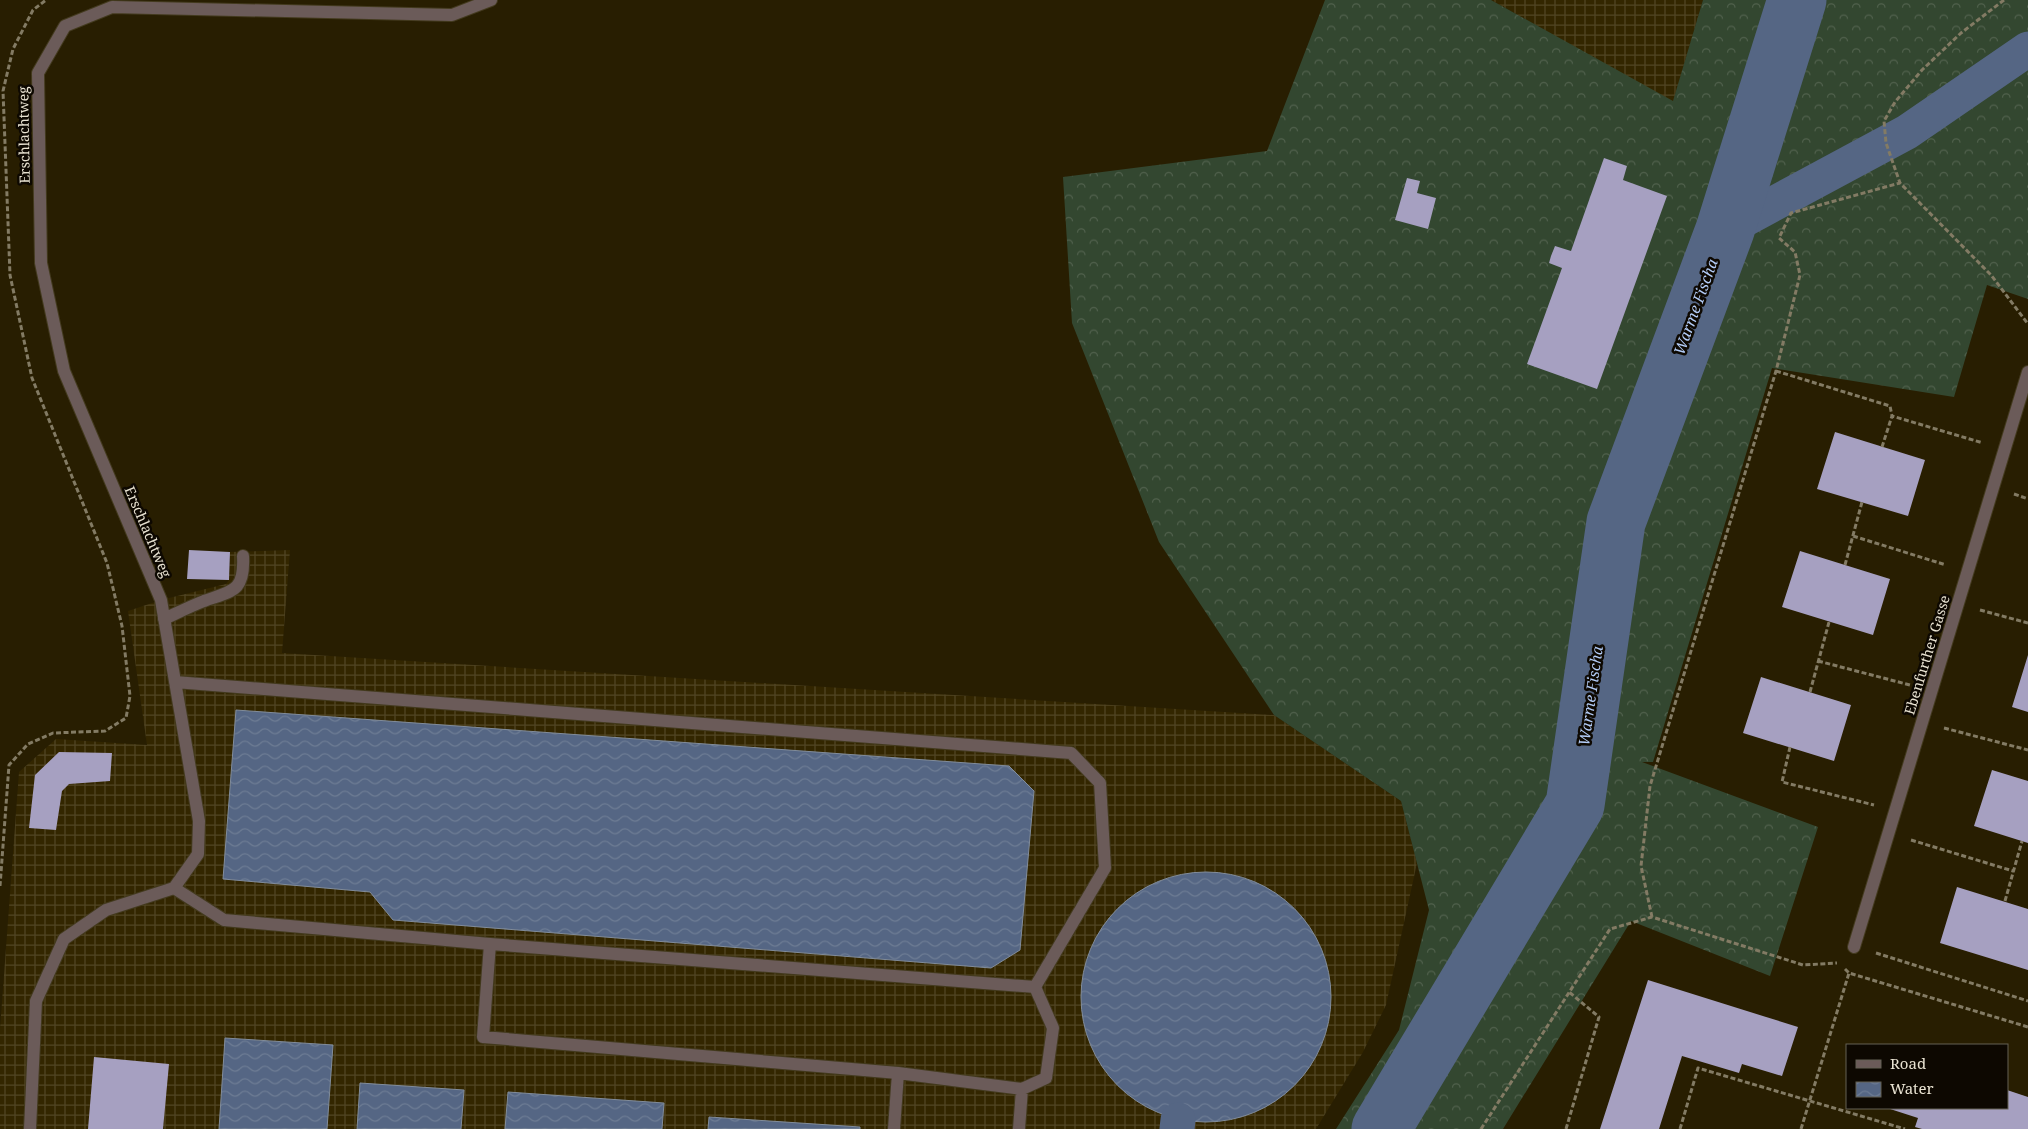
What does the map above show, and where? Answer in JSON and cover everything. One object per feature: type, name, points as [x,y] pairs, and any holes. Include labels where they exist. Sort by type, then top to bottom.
[{"type":"street","name":"Erschlachtweg","points":[[174,888],[198,854],[199,821],[161,600],[64,371],[41,263],[38,74],[65,26],[112,7],[452,15],[491,0]]},
{"type":"street","name":"Ebenfurther Gasse","points":[[1854,947],[2028,372]]},
{"type":"street","points":[[164,619],[205,601],[229,594],[240,583],[244,568],[243,556]]},
{"type":"street","points":[[175,682],[1071,753],[1100,783],[1105,868],[1035,987]]},
{"type":"street","points":[[30,1129],[36,1000],[64,939],[106,910],[174,888],[224,920],[490,944],[1035,987]]},
{"type":"street","points":[[490,944],[483,1037],[898,1073],[1022,1089],[1046,1078],[1053,1028],[1035,987]]},
{"type":"street","points":[[894,1129],[898,1073]]},
{"type":"street","points":[[1019,1129],[1022,1089]]},
{"type":"path","points":[[0,886],[9,765],[28,744],[53,733],[105,731],[126,718],[130,696],[122,626],[107,563],[32,378],[10,275],[3,91],[13,49],[33,10],[46,0]]},
{"type":"path","points":[[2004,0],[1961,33],[1922,70],[1895,102],[1884,121],[1886,144],[1900,183],[1991,275],[2028,324]]},
{"type":"path","points":[[1652,917],[1641,866],[1650,786],[1776,371],[1800,275],[1795,252],[1779,238],[1791,213],[1900,183]]},
{"type":"path","points":[[1776,371],[1890,406],[1892,416],[1882,447]]},
{"type":"path","points":[[1892,416],[2005,450]]},
{"type":"path","points":[[1845,565],[1862,502]]},
{"type":"path","points":[[1853,536],[1968,572]]},
{"type":"path","points":[[1958,604],[2028,623]]},
{"type":"path","points":[[1810,692],[1829,622]]},
{"type":"path","points":[[1818,661],[1932,691]]},
{"type":"path","points":[[1922,722],[2028,750]]},
{"type":"path","points":[[1790,747],[1782,782],[1896,810]]},
{"type":"path","points":[[1889,833],[2013,871]]},
{"type":"path","points":[[2005,902],[2022,841]]},
{"type":"path","points":[[1481,1129],[1610,929],[1652,917],[1803,965],[1839,962],[1849,973],[2028,1027]]},
{"type":"path","points":[[1854,947],[2028,1001]]},
{"type":"path","points":[[1800,1129],[1849,973]]},
{"type":"path","points":[[1566,1129],[1599,1017],[1569,992]]},
{"type":"path","points":[[1680,1129],[1698,1068],[1905,1129]]},
{"type":"shaded area","points":[[1491,0],[1703,0],[1673,102]]},
{"type":"shaded area","points":[[290,550],[282,653],[1274,715],[1401,801],[1417,863],[1386,1005],[1363,1052],[1316,1129],[0,1129],[0,1029],[19,772],[56,739],[147,745],[128,611],[161,600],[226,584],[229,580],[230,552]]},
{"type":"green space","points":[[1325,0],[1491,0],[1673,101],[1703,0],[2028,0],[2028,299],[1987,285],[1954,397],[1772,368],[1653,762],[1642,762],[1818,827],[1770,976],[1631,921],[1503,1129],[1336,1129],[1399,1030],[1429,910],[1401,801],[1274,715],[1159,542],[1072,323],[1063,177],[1267,151]]},
{"type":"water","points":[[236,710],[1009,766],[1034,791],[1020,950],[991,968],[393,920],[370,892],[223,879]]},
{"type":"water","points":[[1194,872],[1218,872],[1254,881],[1276,893],[1295,908],[1310,927],[1322,949],[1329,973],[1331,997],[1329,1021],[1322,1045],[1310,1067],[1295,1086],[1276,1101],[1254,1113],[1218,1122],[1194,1122],[1158,1113],[1136,1101],[1117,1086],[1102,1067],[1090,1045],[1081,1009],[1081,985],[1090,949],[1102,927],[1117,908],[1136,893],[1158,881]]},
{"type":"water","points":[[225,1038],[333,1045],[327,1129],[219,1129]]},
{"type":"water","points":[[360,1083],[464,1090],[461,1129],[357,1129]]},
{"type":"water","points":[[508,1092],[664,1103],[662,1129],[505,1129]]},
{"type":"water","points":[[709,1117],[860,1127],[860,1129],[708,1129]]},
{"type":"building","points":[[1604,158],[1627,166],[1623,180],[1667,196],[1597,389],[1527,364],[1562,268],[1549,263],[1551,256],[1555,246],[1571,251]]},
{"type":"building","points":[[1407,178],[1420,181],[1417,193],[1436,198],[1428,229],[1395,220]]},
{"type":"building","points":[[1835,432],[1925,460],[1908,516],[1817,489]]},
{"type":"building","points":[[189,550],[230,552],[229,580],[187,579]]},
{"type":"building","points":[[1800,551],[1890,579],[1873,635],[1782,607]]},
{"type":"building","points":[[2028,655],[2028,712],[2012,707]]},
{"type":"building","points":[[1761,677],[1851,705],[1834,761],[1743,733]]},
{"type":"building","points":[[59,752],[112,753],[110,781],[69,784],[62,791],[56,830],[29,828],[35,775]]},
{"type":"building","points":[[1992,770],[2028,781],[2028,843],[1974,826]]},
{"type":"building","points":[[1957,887],[2028,909],[2028,970],[1940,943]]},
{"type":"building","points":[[1648,980],[1798,1027],[1782,1076],[1742,1064],[1739,1073],[1682,1056],[1659,1129],[1600,1129]]},
{"type":"building","points":[[94,1057],[169,1064],[163,1129],[88,1129]]},
{"type":"building","points":[[2008,1090],[2028,1097],[2028,1129],[1922,1129],[1915,1127],[1918,1118],[1890,1109],[2008,1109]]},
{"type":"waterway","name":"Warme Fischa","points":[[1381,1129],[1575,805],[1616,522],[1725,230],[1797,0]]},
{"type":"waterway","name":"Warme Fischa","points":[[1725,230],[1907,132],[2028,49]]},
{"type":"waterway","points":[[1177,1129],[1178,1120]]}]
